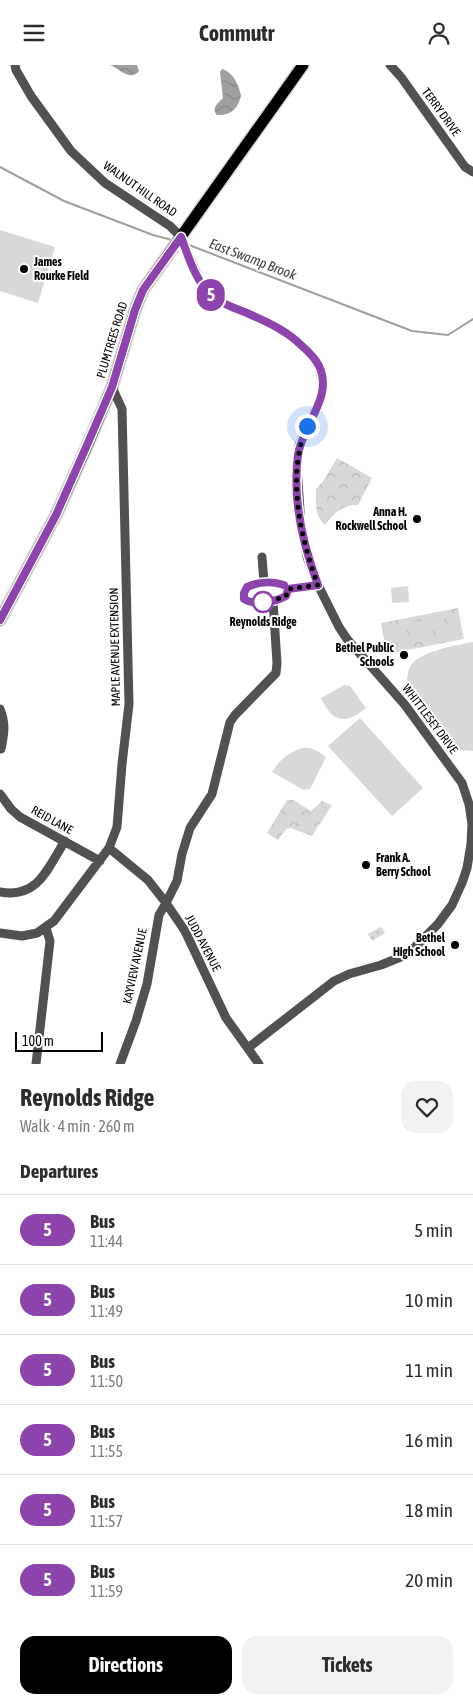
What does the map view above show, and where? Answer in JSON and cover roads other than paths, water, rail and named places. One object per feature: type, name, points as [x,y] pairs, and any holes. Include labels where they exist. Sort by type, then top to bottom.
[{"type":"main road","name":"PLUMTREES ROAD","points":[[0,620],[56,515],[112,387],[138,302],[148,283],[303,65]]},
{"type":"street","name":"WALNUT HILL ROAD","points":[[15,65],[31,96],[78,157],[105,183],[170,226],[181,238]]},
{"type":"street","name":"TERRY DRIVE","points":[[390,65],[401,77],[465,167],[473,172]]},
{"type":"street","name":"WHITTLESEY DRIVE","points":[[181,238],[198,277],[210,294],[228,305],[279,328],[308,351],[319,367],[323,384],[322,395],[299,445],[297,468],[303,541],[318,585],[335,620],[347,639],[405,705],[462,783],[469,804],[472,824],[467,868],[452,905],[438,924],[408,954],[381,965],[348,974],[334,981],[248,1048]]},
{"type":"street","name":"MAPLE AVENUE EXTENSION","points":[[0,933],[22,936],[37,933],[54,921],[109,848],[117,827],[122,764],[130,704],[122,409],[112,387]]},
{"type":"street","points":[[262,557],[264,583]]},
{"type":"street","points":[[275,582],[284,585],[288,589],[286,596],[273,601],[250,603],[244,599],[247,587],[264,583],[275,582]]},
{"type":"street","points":[[288,589],[318,585]]},
{"type":"street","points":[[166,903],[176,881],[185,838],[212,794],[230,722],[276,673],[273,601]]},
{"type":"street","points":[[0,709],[5,730],[1,749]]},
{"type":"street","name":"REID LANE","points":[[0,793],[11,809],[20,817],[100,861]]},
{"type":"street","points":[[0,892],[14,895],[36,885],[66,841]]},
{"type":"street","name":"JUDD AVENUE","points":[[109,848],[148,880],[166,903],[185,931],[226,1018],[259,1064]]},
{"type":"street","name":"KAYVIEW AVENUE","points":[[120,1064],[147,985],[159,915],[166,903]]},
{"type":"street","points":[[36,1064],[50,941],[46,928]]},
{"type":"water","points":[[110,65],[137,65],[139,71],[136,74],[129,75]]},
{"type":"water","points":[[222,69],[235,79],[241,96],[238,105],[233,111],[217,115],[215,108],[223,98],[220,72]]},
{"type":"waterway","name":"East Swamp Brook","points":[[0,167],[64,201],[153,235],[172,240]]},
{"type":"waterway","name":"East Swamp Brook","points":[[189,245],[412,331],[448,335],[473,319]]},
{"type":"place","name":"James Rourke Field","points":[[24,269]]},
{"type":"place","name":"Anna H. Rockwell School","points":[[417,519]]},
{"type":"place","name":"Reynolds Ridge","points":[[263,602]]},
{"type":"place","name":"Bethel Public Schools","points":[[404,655]]},
{"type":"place","name":"Frank A. Berry School","points":[[366,865]]},
{"type":"place","name":"Bethel High School","points":[[455,945]]}]
